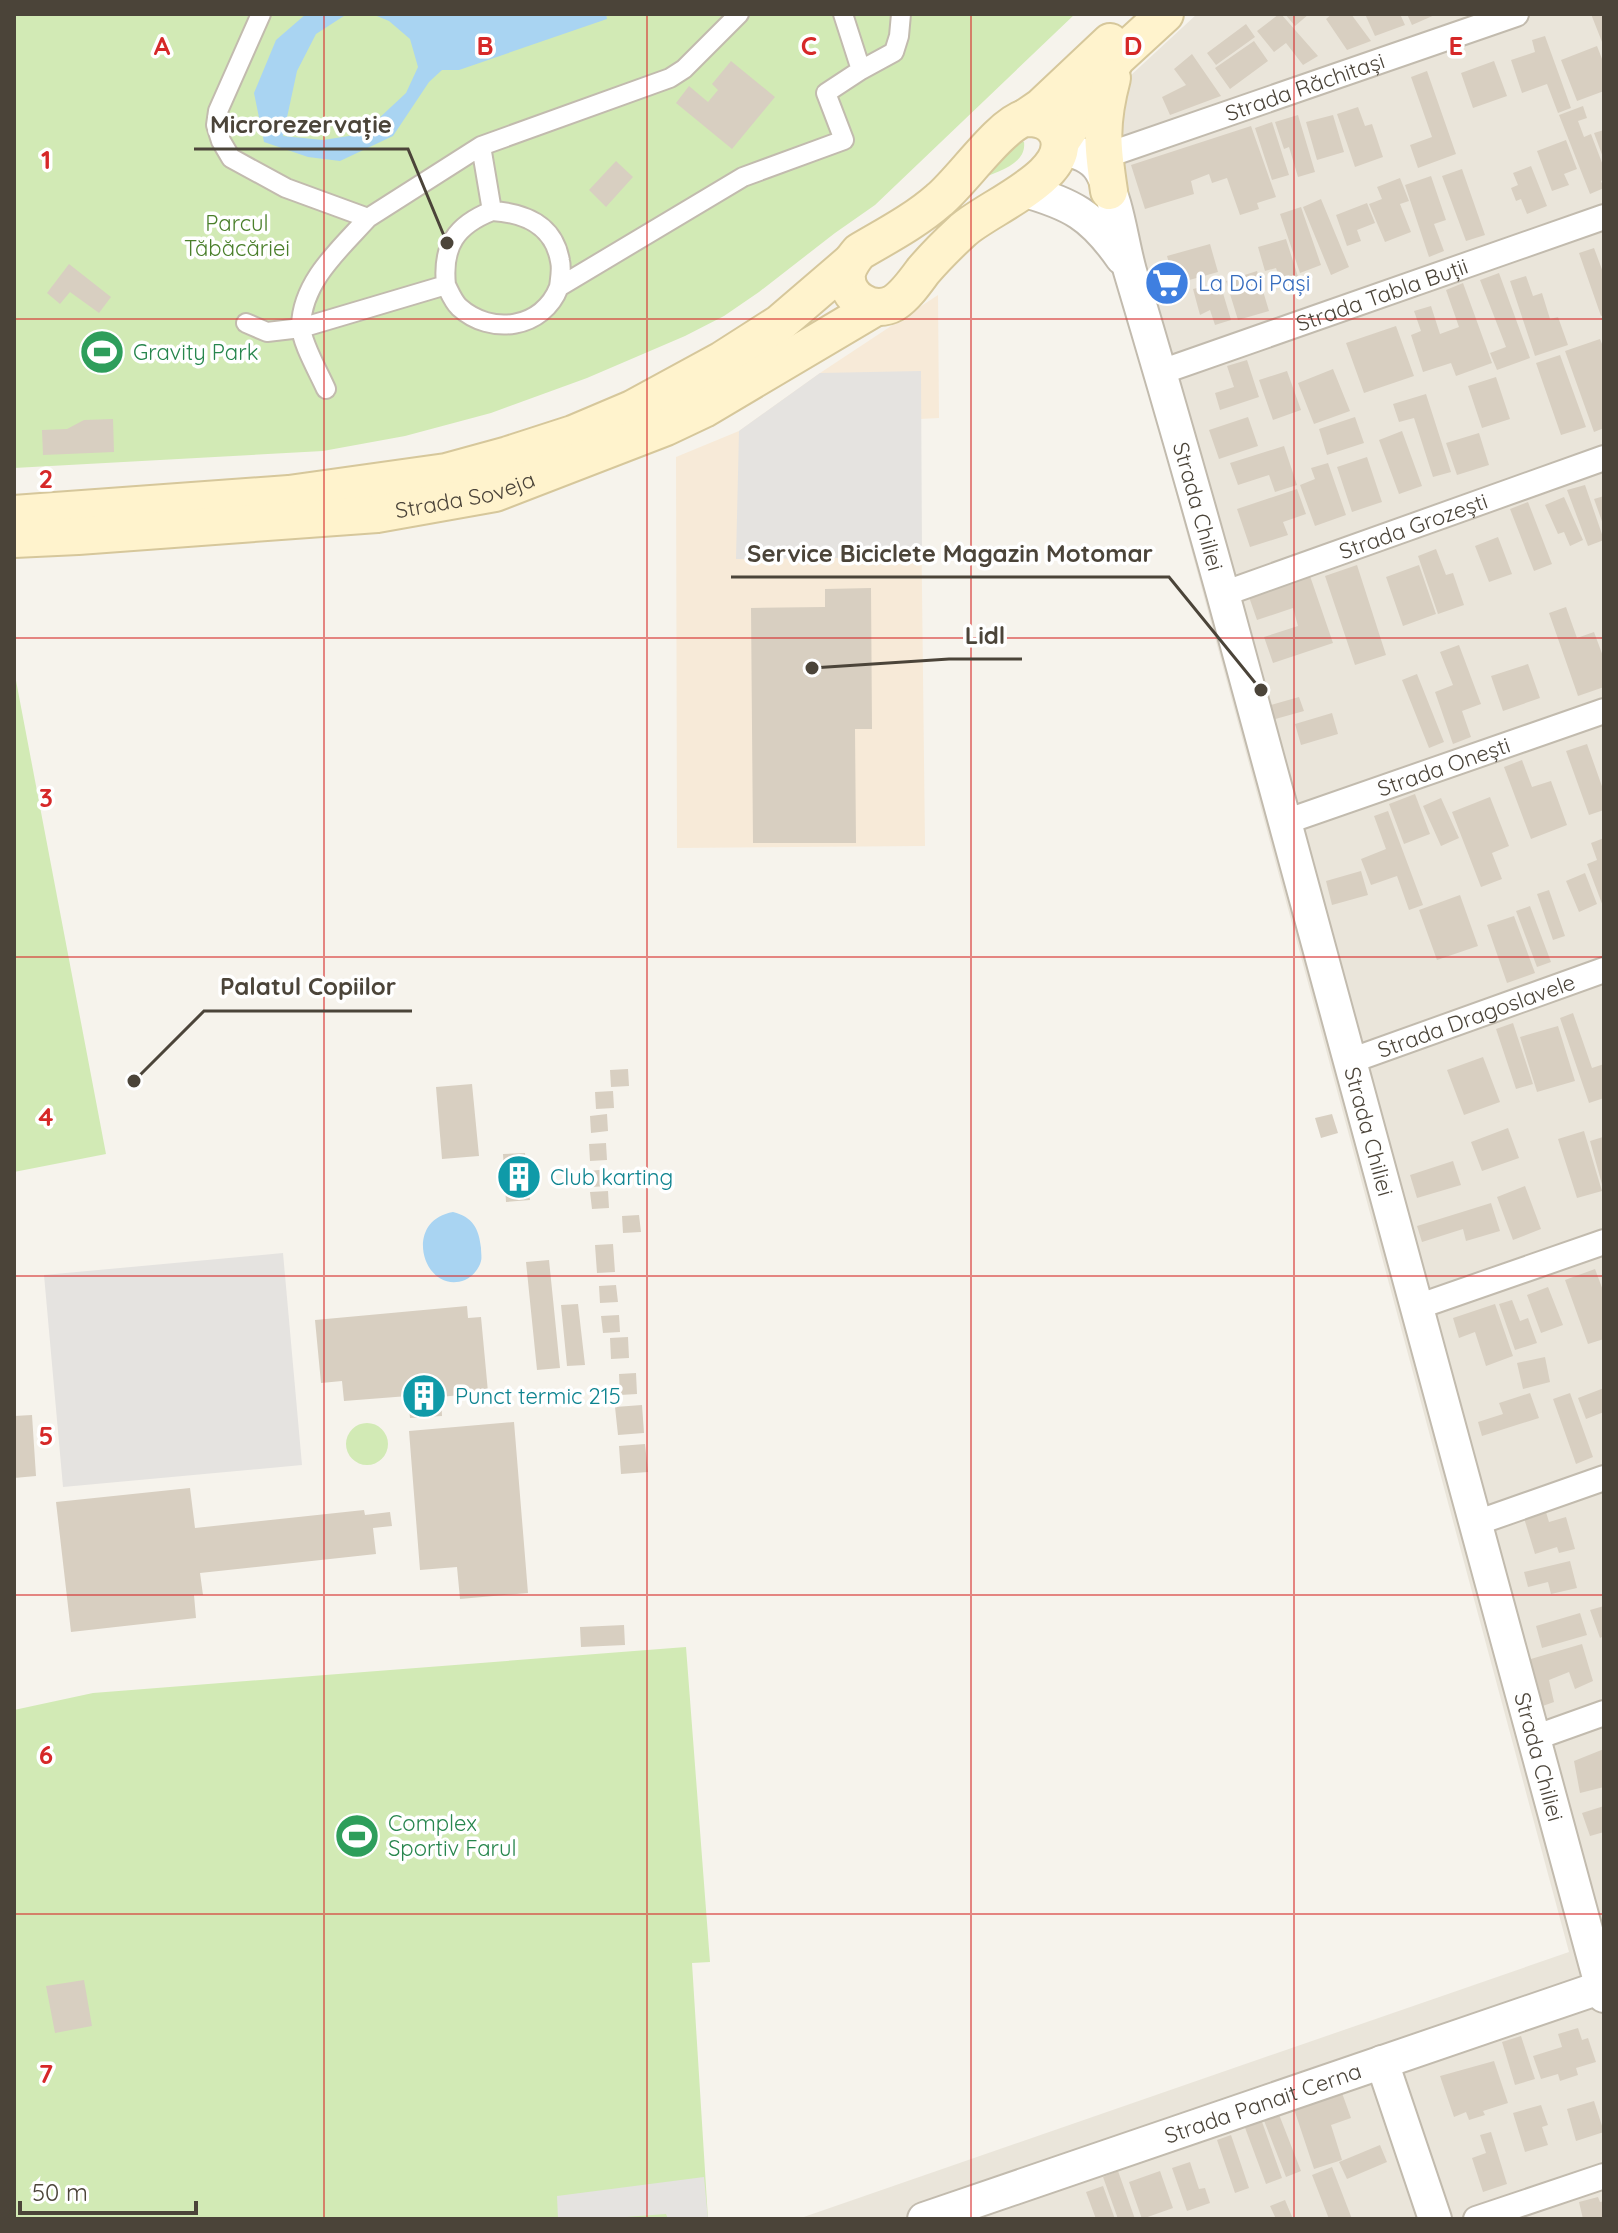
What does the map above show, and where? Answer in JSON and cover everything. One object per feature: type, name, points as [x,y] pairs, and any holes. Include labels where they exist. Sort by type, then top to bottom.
[{"type":"main road","points":[[1025,118],[1041,107],[1139,14]]},
{"type":"main road","points":[[1025,118],[1036,118],[1050,124],[1085,160],[1117,58],[1165,14]]},
{"type":"main road","name":"Strada Soveja","points":[[14,514],[289,494],[446,472],[573,434],[632,409],[722,360],[780,323],[859,252],[926,211],[956,185],[1012,123],[1025,118]]},
{"type":"main road","name":"Strada Soveja","points":[[14,539],[377,514],[495,493],[666,427],[780,365],[876,307],[895,303],[971,223],[1022,190],[1057,160],[1085,160]]},
{"type":"main road","points":[[851,262],[847,273],[854,295],[867,305],[876,307]]},
{"type":"street","points":[[261,14],[218,111],[216,125],[221,141],[231,158],[286,188],[368,218]]},
{"type":"street","points":[[326,389],[301,328],[307,297],[323,267],[368,218],[481,146],[670,78],[684,69],[739,14]]},
{"type":"street","points":[[843,14],[861,70]]},
{"type":"street","points":[[559,287],[743,177],[844,140],[826,93],[894,52],[901,14]]},
{"type":"street","name":"Strada Răchitași","points":[[1085,160],[1516,14]]},
{"type":"street","points":[[481,146],[492,211]]},
{"type":"street","name":"Strada Chiliei","points":[[1085,160],[1129,267],[1161,372],[1534,1738],[1593,1913],[1603,1992]]},
{"type":"street","name":"Strada Chiliei","points":[[1022,190],[1065,204],[1084,215],[1099,227],[1129,267]]},
{"type":"street","points":[[492,211],[514,212],[543,227],[554,242],[561,262],[559,287],[546,310],[511,325],[489,323],[471,316],[456,304],[446,285],[444,271],[447,253],[456,234],[471,219],[492,211]]},
{"type":"street","name":"Strada Tabla Buții","points":[[1161,372],[1604,217]]},
{"type":"street","points":[[246,323],[267,332],[301,328],[446,285]]},
{"type":"street","name":"Strada Grozești","points":[[1223,594],[1604,458]]},
{"type":"street","name":"Strada Onești","points":[[1285,822],[1604,711]]},
{"type":"street","name":"Strada Dragoslavele","points":[[1350,1061],[1604,970]]},
{"type":"street","points":[[1417,1307],[1604,1242]]},
{"type":"street","points":[[1476,1523],[1604,1478]]},
{"type":"street","points":[[1534,1738],[1604,1713]]},
{"type":"street","name":"Strada Panait Cerna","points":[[924,2219],[1382,2062],[1603,1992]]},
{"type":"street","points":[[1382,2062],[1435,2219]]},
{"type":"street","points":[[1476,2219],[1604,2176]]},
{"type":"shaded area","points":[[1197,14],[1604,14],[1604,2219],[798,2219],[1569,1952],[1077,125]]},
{"type":"shaded area","points":[[938,295],[939,418],[920,419],[925,846],[677,848],[676,457],[739,431]]},
{"type":"shaded area","points":[[921,371],[922,557],[736,559],[739,431],[820,373]]},
{"type":"shaded area","points":[[283,1253],[302,1465],[63,1487],[44,1275]]},
{"type":"shaded area","points":[[704,2177],[708,2219],[668,2219],[666,2214],[558,2219],[557,2196]]},
{"type":"green space","name":"Parcul Tăbăcăriei","points":[[14,14],[1075,14],[875,205],[759,292],[724,316],[685,336],[587,378],[491,413],[405,436],[323,451],[14,468]]},
{"type":"green space","points":[[1024,142],[1024,150],[1015,162],[978,180],[1001,154]]},
{"type":"green space","points":[[14,670],[106,1154],[14,1172]]},
{"type":"green space","points":[[367,1423],[382,1429],[388,1444],[382,1459],[367,1465],[352,1459],[346,1444],[352,1429]]},
{"type":"green space","name":"Complex Sportiv Farul","points":[[686,1647],[710,1962],[692,1963],[708,2219],[14,2219],[14,1710],[93,1693]]},
{"type":"water","points":[[306,14],[347,14],[316,34],[297,71],[283,136],[323,140],[362,134],[406,93],[418,67],[410,39],[389,21],[372,14],[606,14],[607,19],[459,70],[442,70],[429,82],[393,136],[340,161],[308,157],[264,142],[254,93],[276,40]]},
{"type":"water","points":[[453,1212],[466,1217],[474,1225],[480,1241],[481,1258],[479,1267],[470,1277],[451,1282],[429,1268],[423,1242],[427,1229],[437,1218]]},
{"type":"building","points":[[1279,14],[1318,56],[1303,65],[1286,43],[1274,52],[1257,31]]},
{"type":"building","points":[[1285,14],[1309,14],[1295,26]]},
{"type":"building","points":[[1332,14],[1351,14],[1371,41],[1347,50],[1326,19]]},
{"type":"building","points":[[1365,14],[1400,14],[1405,25],[1375,36]]},
{"type":"building","points":[[1407,14],[1437,14],[1412,25]]},
{"type":"building","points":[[1591,14],[1604,14],[1604,47]]},
{"type":"building","points":[[1246,24],[1255,37],[1216,65],[1207,53]]},
{"type":"building","points":[[1545,36],[1571,108],[1558,113],[1547,84],[1522,93],[1511,60],[1535,52],[1532,40]]},
{"type":"building","points":[[1254,41],[1268,61],[1230,89],[1215,68]]},
{"type":"building","points":[[1597,46],[1604,64],[1604,91],[1577,101],[1561,60]]},
{"type":"building","points":[[1192,54],[1221,96],[1170,115],[1162,97],[1186,85],[1174,69]]},
{"type":"building","points":[[731,61],[775,97],[732,149],[676,103],[689,86],[708,102],[718,90],[712,84]]},
{"type":"building","points":[[1494,61],[1507,96],[1473,108],[1461,73]]},
{"type":"building","points":[[1427,71],[1456,154],[1418,168],[1410,145],[1432,137],[1411,77]]},
{"type":"building","points":[[1583,106],[1587,118],[1578,121],[1584,137],[1591,134],[1604,168],[1604,179],[1601,181],[1604,188],[1590,194],[1559,115]]},
{"type":"building","points":[[1358,107],[1365,126],[1372,124],[1383,157],[1355,167],[1337,114]]},
{"type":"building","points":[[1298,115],[1315,172],[1298,177],[1289,147],[1284,149],[1275,122]]},
{"type":"building","points":[[1333,115],[1344,152],[1317,160],[1306,122]]},
{"type":"building","points":[[1272,122],[1289,175],[1272,180],[1255,128]]},
{"type":"building","points":[[1251,126],[1276,197],[1257,203],[1259,209],[1240,215],[1227,178],[1212,183],[1209,174],[1191,181],[1194,194],[1145,209],[1131,165]]},
{"type":"building","points":[[1604,130],[1604,160],[1594,133]]},
{"type":"building","points":[[1566,140],[1577,169],[1564,174],[1569,185],[1552,191],[1537,151]]},
{"type":"building","points":[[616,161],[633,177],[606,207],[589,190]]},
{"type":"building","points":[[1531,166],[1547,206],[1527,214],[1521,199],[1516,201],[1511,188],[1518,185],[1513,173]]},
{"type":"building","points":[[1462,169],[1485,235],[1466,241],[1442,176]]},
{"type":"building","points":[[1431,176],[1446,220],[1434,224],[1444,251],[1429,257],[1405,185]]},
{"type":"building","points":[[1400,178],[1409,201],[1400,204],[1411,232],[1385,242],[1369,204],[1382,199],[1377,187]]},
{"type":"building","points":[[1321,199],[1349,267],[1331,275],[1303,207]]},
{"type":"building","points":[[1367,203],[1375,223],[1357,230],[1361,241],[1347,246],[1336,215]]},
{"type":"building","points":[[1301,207],[1321,265],[1300,273],[1280,214]]},
{"type":"building","points":[[1286,239],[1301,286],[1284,292],[1276,268],[1265,271],[1258,247]]},
{"type":"building","points":[[1210,244],[1218,272],[1175,284],[1167,256]]},
{"type":"building","points":[[1594,248],[1604,275],[1604,315],[1601,316],[1579,253]]},
{"type":"building","points":[[69,264],[111,297],[99,313],[70,292],[60,304],[47,293]]},
{"type":"building","points":[[1257,271],[1269,311],[1238,320],[1226,281]]},
{"type":"building","points":[[1499,273],[1530,358],[1497,370],[1490,353],[1506,347],[1480,280]]},
{"type":"building","points":[[1526,276],[1533,296],[1542,293],[1550,319],[1558,317],[1568,345],[1535,356],[1510,281]]},
{"type":"building","points":[[1220,283],[1231,320],[1215,325],[1210,310],[1200,315],[1193,289]]},
{"type":"building","points":[[1463,283],[1492,363],[1456,376],[1451,363],[1423,372],[1411,335],[1421,331],[1414,311],[1431,306],[1440,334],[1459,327],[1446,290]]},
{"type":"building","points":[[1396,326],[1414,376],[1364,393],[1346,343]]},
{"type":"building","points":[[1600,339],[1604,349],[1604,428],[1594,432],[1565,351]]},
{"type":"building","points":[[1560,355],[1586,427],[1561,435],[1536,363]]},
{"type":"building","points":[[1247,360],[1259,397],[1220,410],[1215,393],[1234,387],[1227,366]]},
{"type":"building","points":[[1333,369],[1350,411],[1314,424],[1298,383]]},
{"type":"building","points":[[1287,371],[1301,410],[1273,420],[1259,380]]},
{"type":"building","points":[[1496,377],[1510,419],[1482,428],[1468,386]]},
{"type":"building","points":[[1426,394],[1451,472],[1433,477],[1414,418],[1399,422],[1393,404]]},
{"type":"building","points":[[1248,417],[1258,446],[1219,459],[1209,430]]},
{"type":"building","points":[[1355,417],[1364,443],[1327,455],[1319,429]]},
{"type":"building","points":[[113,419],[114,452],[43,455],[42,430],[67,429],[84,420]]},
{"type":"building","points":[[1402,431],[1422,486],[1399,494],[1379,440]]},
{"type":"building","points":[[1479,433],[1489,465],[1457,475],[1446,443]]},
{"type":"building","points":[[1284,446],[1297,485],[1275,492],[1269,475],[1238,485],[1230,463]]},
{"type":"building","points":[[1367,457],[1382,502],[1352,512],[1337,467]]},
{"type":"building","points":[[1328,463],[1346,515],[1315,526],[1300,485],[1315,479],[1311,468]]},
{"type":"building","points":[[1585,485],[1604,540],[1588,546],[1567,490]]},
{"type":"building","points":[[1297,489],[1306,514],[1283,522],[1288,535],[1250,547],[1237,509]]},
{"type":"building","points":[[1604,496],[1604,527],[1594,499]]},
{"type":"building","points":[[1564,497],[1583,540],[1570,546],[1564,532],[1558,534],[1545,505]]},
{"type":"building","points":[[1528,502],[1552,564],[1534,571],[1510,509]]},
{"type":"building","points":[[1498,537],[1512,574],[1489,582],[1475,546]]},
{"type":"building","points":[[1436,549],[1446,575],[1453,573],[1464,605],[1438,614],[1418,556]]},
{"type":"building","points":[[1357,565],[1386,655],[1355,665],[1325,576]]},
{"type":"building","points":[[1419,565],[1436,614],[1403,626],[1386,577]]},
{"type":"building","points":[[1310,576],[1333,643],[1273,663],[1264,637],[1298,626],[1293,608],[1257,620],[1249,597]]},
{"type":"building","points":[[871,588],[872,729],[855,729],[856,843],[753,843],[751,608],[825,607],[825,589]]},
{"type":"building","points":[[1566,607],[1577,638],[1594,632],[1604,659],[1604,687],[1578,696],[1549,613]]},
{"type":"building","points":[[1459,645],[1481,704],[1462,711],[1471,737],[1453,744],[1435,692],[1453,685],[1440,652]]},
{"type":"building","points":[[1528,664],[1540,698],[1503,711],[1491,676]]},
{"type":"building","points":[[1417,674],[1444,742],[1429,748],[1402,680]]},
{"type":"building","points":[[1299,697],[1304,711],[1268,721],[1264,707]]},
{"type":"building","points":[[1332,713],[1338,734],[1301,745],[1295,724]]},
{"type":"building","points":[[1587,744],[1604,792],[1604,810],[1589,815],[1566,751]]},
{"type":"building","points":[[1522,760],[1532,787],[1551,781],[1567,825],[1531,839],[1504,767]]},
{"type":"building","points":[[1415,794],[1430,834],[1404,844],[1389,804]]},
{"type":"building","points":[[1490,797],[1509,846],[1492,853],[1502,879],[1481,887],[1452,812]]},
{"type":"building","points":[[1441,798],[1459,838],[1441,846],[1423,806]]},
{"type":"building","points":[[1388,811],[1423,905],[1409,910],[1397,876],[1371,885],[1361,859],[1386,849],[1374,816]]},
{"type":"building","points":[[1604,838],[1604,909],[1587,864],[1597,860],[1591,843]]},
{"type":"building","points":[[1361,871],[1368,895],[1332,905],[1326,881]]},
{"type":"building","points":[[1585,873],[1597,904],[1579,912],[1566,881]]},
{"type":"building","points":[[1549,890],[1565,936],[1553,940],[1537,894]]},
{"type":"building","points":[[1460,895],[1478,946],[1437,960],[1419,910]]},
{"type":"building","points":[[1530,906],[1551,962],[1537,967],[1516,911]]},
{"type":"building","points":[[1514,916],[1535,973],[1507,983],[1487,925]]},
{"type":"building","points":[[1573,1013],[1592,1068],[1604,1064],[1604,1098],[1589,1103],[1560,1018]]},
{"type":"building","points":[[1513,1023],[1533,1084],[1516,1089],[1496,1029]]},
{"type":"building","points":[[1558,1026],[1575,1081],[1537,1092],[1520,1037]]},
{"type":"building","points":[[1483,1057],[1500,1102],[1464,1115],[1447,1070]]},
{"type":"building","points":[[628,1069],[629,1086],[611,1087],[610,1070]]},
{"type":"building","points":[[472,1084],[479,1156],[442,1159],[436,1087]]},
{"type":"building","points":[[613,1091],[614,1108],[596,1109],[595,1092]]},
{"type":"building","points":[[607,1114],[608,1131],[591,1133],[590,1116]]},
{"type":"building","points":[[1332,1114],[1338,1133],[1321,1138],[1315,1118]]},
{"type":"building","points":[[1508,1128],[1519,1158],[1482,1171],[1471,1142]]},
{"type":"building","points":[[1584,1131],[1602,1191],[1577,1198],[1558,1139]]},
{"type":"building","points":[[1603,1137],[1604,1143],[1603,1188],[1590,1141]]},
{"type":"building","points":[[606,1143],[607,1160],[590,1161],[589,1144]]},
{"type":"building","name":"Club karting","points":[[525,1153],[526,1165],[533,1164],[535,1189],[529,1190],[530,1200],[506,1202],[503,1154]]},
{"type":"building","points":[[1453,1161],[1461,1185],[1417,1198],[1410,1175]]},
{"type":"building","points":[[607,1169],[608,1186],[591,1187],[590,1171]]},
{"type":"building","points":[[1525,1186],[1541,1229],[1513,1240],[1497,1197]]},
{"type":"building","points":[[608,1191],[609,1208],[592,1209],[590,1192]]},
{"type":"building","points":[[1491,1203],[1500,1231],[1466,1241],[1463,1229],[1422,1242],[1417,1226]]},
{"type":"building","points":[[639,1215],[641,1232],[623,1233],[622,1216]]},
{"type":"building","points":[[613,1244],[615,1272],[597,1273],[595,1245]]},
{"type":"building","points":[[549,1260],[560,1368],[537,1370],[526,1262]]},
{"type":"building","points":[[1595,1269],[1604,1293],[1604,1339],[1588,1344],[1565,1280]]},
{"type":"building","points":[[616,1285],[618,1302],[600,1303],[599,1286]]},
{"type":"building","points":[[1548,1287],[1563,1325],[1541,1333],[1527,1295]]},
{"type":"building","points":[[1512,1300],[1520,1321],[1528,1318],[1537,1343],[1515,1350],[1499,1304]]},
{"type":"building","points":[[578,1304],[585,1365],[567,1366],[561,1305]]},
{"type":"building","points":[[1495,1304],[1513,1356],[1486,1366],[1475,1332],[1459,1338],[1453,1318]]},
{"type":"building","points":[[467,1306],[468,1318],[481,1317],[488,1392],[441,1397],[442,1416],[410,1418],[408,1396],[344,1401],[342,1381],[321,1383],[315,1320]]},
{"type":"building","points":[[619,1315],[620,1332],[603,1333],[601,1316]]},
{"type":"building","points":[[628,1337],[629,1358],[611,1359],[610,1338]]},
{"type":"building","points":[[1545,1357],[1550,1382],[1523,1389],[1517,1363]]},
{"type":"building","points":[[636,1373],[637,1394],[620,1395],[619,1374]]},
{"type":"building","points":[[1604,1388],[1604,1412],[1586,1419],[1578,1398]]},
{"type":"building","points":[[1530,1393],[1539,1418],[1482,1436],[1478,1422],[1503,1414],[1499,1403]]},
{"type":"building","points":[[1570,1393],[1593,1457],[1576,1464],[1553,1399]]},
{"type":"building","points":[[642,1405],[644,1433],[618,1435],[615,1407]]},
{"type":"building","points":[[32,1415],[36,1476],[14,1478],[14,1416]]},
{"type":"building","points":[[514,1422],[528,1593],[460,1599],[457,1567],[420,1570],[409,1431]]},
{"type":"building","points":[[645,1444],[648,1472],[621,1474],[619,1446]]},
{"type":"building","points":[[190,1488],[195,1528],[364,1510],[365,1515],[390,1512],[392,1526],[373,1528],[376,1554],[200,1573],[203,1595],[194,1595],[196,1618],[71,1632],[56,1502]]},
{"type":"building","points":[[1546,1512],[1549,1522],[1566,1517],[1575,1549],[1559,1553],[1557,1547],[1535,1554],[1524,1518]]},
{"type":"building","points":[[1570,1561],[1577,1588],[1551,1594],[1548,1582],[1528,1587],[1524,1572]]},
{"type":"building","points":[[1604,1606],[1604,1636],[1600,1638],[1590,1610]]},
{"type":"building","points":[[1580,1613],[1587,1635],[1542,1648],[1536,1626]]},
{"type":"building","points":[[624,1625],[625,1645],[581,1647],[580,1627]]},
{"type":"building","points":[[1582,1644],[1593,1681],[1575,1689],[1569,1672],[1549,1680],[1554,1702],[1537,1708],[1524,1661]]},
{"type":"building","points":[[1604,1749],[1604,1787],[1580,1793],[1574,1761]]},
{"type":"building","points":[[1604,1806],[1604,1832],[1590,1836],[1582,1813]]},
{"type":"building","points":[[84,1980],[92,2026],[55,2033],[46,1986]]},
{"type":"building","points":[[1578,2028],[1582,2040],[1588,2038],[1596,2062],[1576,2068],[1578,2075],[1560,2081],[1558,2074],[1541,2079],[1533,2056],[1562,2047],[1558,2034]]},
{"type":"building","points":[[1521,2036],[1535,2079],[1515,2085],[1502,2042]]},
{"type":"building","points":[[1494,2061],[1508,2103],[1483,2111],[1485,2115],[1469,2120],[1466,2112],[1454,2117],[1440,2076]]},
{"type":"building","points":[[1342,2093],[1351,2118],[1331,2125],[1342,2160],[1314,2169],[1294,2109]]},
{"type":"building","points":[[1594,2101],[1604,2132],[1576,2141],[1567,2109]]},
{"type":"building","points":[[1541,2105],[1548,2125],[1542,2127],[1548,2145],[1525,2152],[1513,2113]]},
{"type":"building","points":[[1278,2112],[1301,2171],[1286,2177],[1263,2118]]},
{"type":"building","points":[[1261,2119],[1282,2178],[1266,2184],[1244,2125]]},
{"type":"building","points":[[1491,2132],[1507,2184],[1483,2192],[1472,2158],[1486,2153],[1480,2135]]},
{"type":"building","points":[[1231,2135],[1249,2188],[1235,2193],[1217,2140]]},
{"type":"building","points":[[1380,2145],[1387,2162],[1347,2179],[1339,2162]]},
{"type":"building","points":[[1190,2162],[1199,2189],[1205,2188],[1210,2203],[1187,2211],[1172,2168]]},
{"type":"building","points":[[1332,2167],[1352,2219],[1329,2219],[1312,2175]]},
{"type":"building","points":[[1118,2171],[1135,2219],[1118,2219],[1103,2177]]},
{"type":"building","points":[[1160,2171],[1173,2208],[1142,2219],[1129,2182]]},
{"type":"building","points":[[1103,2186],[1115,2219],[1096,2219],[1086,2192]]},
{"type":"building","points":[[1598,2197],[1600,2202],[1604,2201],[1604,2219],[1583,2219],[1579,2202]]},
{"type":"building","points":[[1285,2200],[1293,2219],[1276,2219],[1270,2206]]},
{"type":"place","name":"Microrezervație","points":[[447,243]]},
{"type":"place","name":"La Doi Pași","points":[[1167,283]]},
{"type":"place","name":"Gravity Park","points":[[102,352]]},
{"type":"place","name":"Lidl","points":[[812,668]]},
{"type":"place","name":"Service Biciclete Magazin Motomar","points":[[1261,690]]},
{"type":"place","name":"Palatul Copiilor","points":[[134,1081]]},
{"type":"place","name":"Club karting","points":[[519,1177]]},
{"type":"place","name":"Punct termic 215","points":[[424,1396]]},
{"type":"place","name":"Complex Sportiv Farul","points":[[357,1836]]}]
